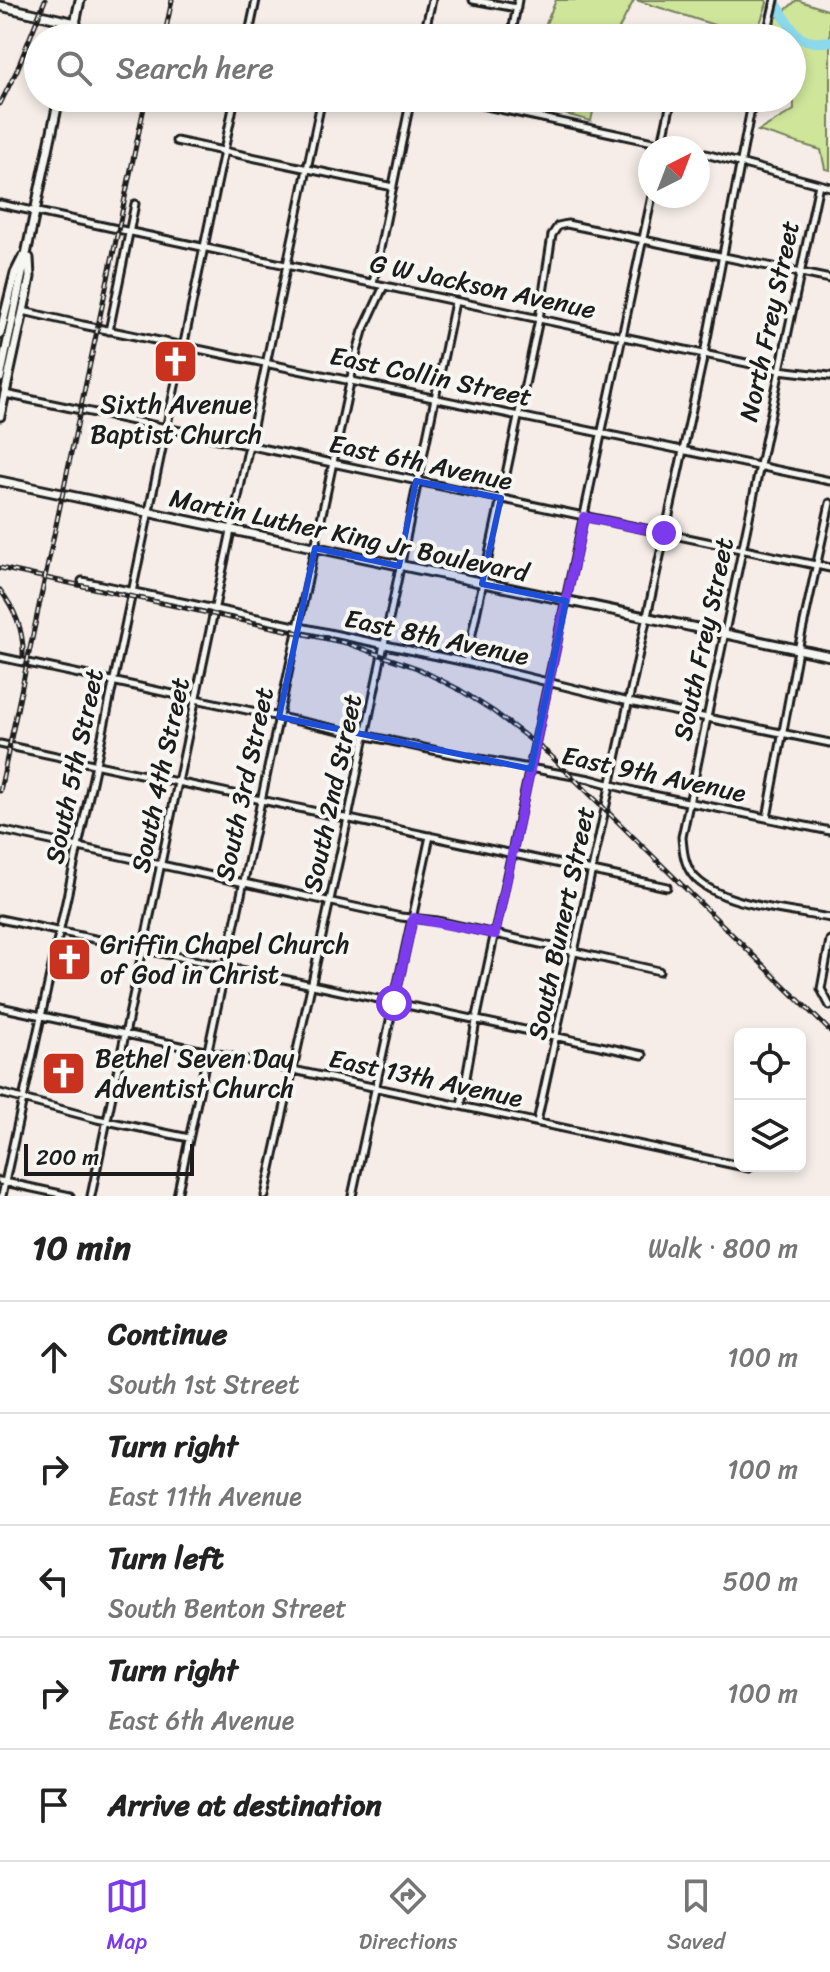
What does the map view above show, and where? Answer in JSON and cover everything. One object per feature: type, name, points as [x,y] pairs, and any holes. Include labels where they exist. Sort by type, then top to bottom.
[{"type":"main road","points":[[0,6],[76,23],[80,0]]},
{"type":"main road","points":[[0,378],[56,112]]},
{"type":"main road","points":[[0,334],[3,306],[28,248]]},
{"type":"main road","points":[[0,416],[30,277],[28,248]]},
{"type":"main road","name":"Martin Luther King Jr Boulevard","points":[[0,481],[830,656]]},
{"type":"street","points":[[251,24],[256,0]]},
{"type":"street","points":[[426,24],[432,0]]},
{"type":"street","points":[[473,0],[517,8]]},
{"type":"street","points":[[514,24],[518,0]]},
{"type":"street","points":[[769,24],[775,0]]},
{"type":"street","name":"South 5th Street","points":[[2,1196],[97,764],[232,112]]},
{"type":"street","name":"South 4th Street","points":[[91,1196],[319,112]]},
{"type":"street","points":[[373,283],[408,112]]},
{"type":"street","points":[[514,112],[638,140]]},
{"type":"street","points":[[664,136],[669,112]]},
{"type":"street","name":"South Bunert Street","points":[[537,1122],[704,354],[750,112]]},
{"type":"street","points":[[176,141],[393,187]]},
{"type":"street","points":[[710,155],[830,187]]},
{"type":"street","name":"North Frey Street","points":[[759,465],[819,184]]},
{"type":"street","name":"G W Jackson Avenue","points":[[0,204],[779,370],[830,376]]},
{"type":"street","points":[[109,331],[135,204]]},
{"type":"street","points":[[461,1106],[476,1021],[650,208]]},
{"type":"street","points":[[466,662],[539,319],[552,235],[558,226],[567,224],[830,279]]},
{"type":"street","name":"South 3rd Street","points":[[177,1196],[351,380],[363,331],[384,286]]},
{"type":"street","name":"South 2nd Street","points":[[265,1196],[348,818],[455,302]]},
{"type":"street","name":"East Collin Street","points":[[23,311],[830,481]]},
{"type":"street","name":"East 6th Avenue","points":[[5,394],[830,568]]},
{"type":"street","name":"South Frey Street","points":[[759,465],[682,837],[688,867],[699,881],[729,897],[830,918]]},
{"type":"street","points":[[767,818],[798,650],[830,503]]},
{"type":"street","name":"East 8th Avenue","points":[[82,581],[466,662],[629,702],[830,743]]},
{"type":"street","name":"East 9th Avenue","points":[[0,657],[830,831]]},
{"type":"street","points":[[0,744],[667,887]]},
{"type":"street","points":[[0,830],[659,971]]},
{"type":"street","points":[[352,1196],[430,836]]},
{"type":"street","points":[[0,919],[643,1055]]},
{"type":"street","points":[[830,940],[821,989],[830,1006]]},
{"type":"street","name":"East 13th Avenue","points":[[0,1007],[734,1165]]},
{"type":"street","points":[[0,1093],[106,1121],[189,1138]]},
{"type":"street","points":[[3,1182],[70,1196]]},
{"type":"highlighted area","points":[[416,481],[501,498],[482,584],[566,601],[531,769],[279,717],[315,548],[399,566]]},
{"type":"green space","points":[[556,0],[634,0],[621,24],[546,24]]},
{"type":"green space","points":[[636,0],[766,0],[760,24],[711,24]]},
{"type":"green space","points":[[797,0],[830,11],[830,170],[825,169],[821,150],[758,131],[791,112],[806,112],[806,24],[773,24]]},
{"type":"green space","points":[[558,112],[593,112],[591,121]]},
{"type":"waterway","points":[[777,5],[789,24]]},
{"type":"waterway","points":[[806,40],[830,41]]},
{"type":"railway","points":[[35,24],[45,0]]},
{"type":"railway","points":[[167,24],[172,0]]},
{"type":"railway","points":[[0,104],[24,52]]},
{"type":"railway","points":[[0,791],[143,112]]},
{"type":"railway","points":[[0,568],[346,643],[417,668],[460,690],[549,754],[830,1031]]},
{"type":"railway","points":[[0,590],[18,621],[23,656]]},
{"type":"place","name":"Sixth Avenue Baptist Church","points":[[176,361]]},
{"type":"place","name":"Griffin Chapel Church of God in Christ","points":[[69,959]]},
{"type":"place","name":"Bethel Seven Day Adventist Church","points":[[64,1073]]},
{"type":"route","points":[[394,1003],[413,918],[495,934],[584,517],[664,533]]}]
